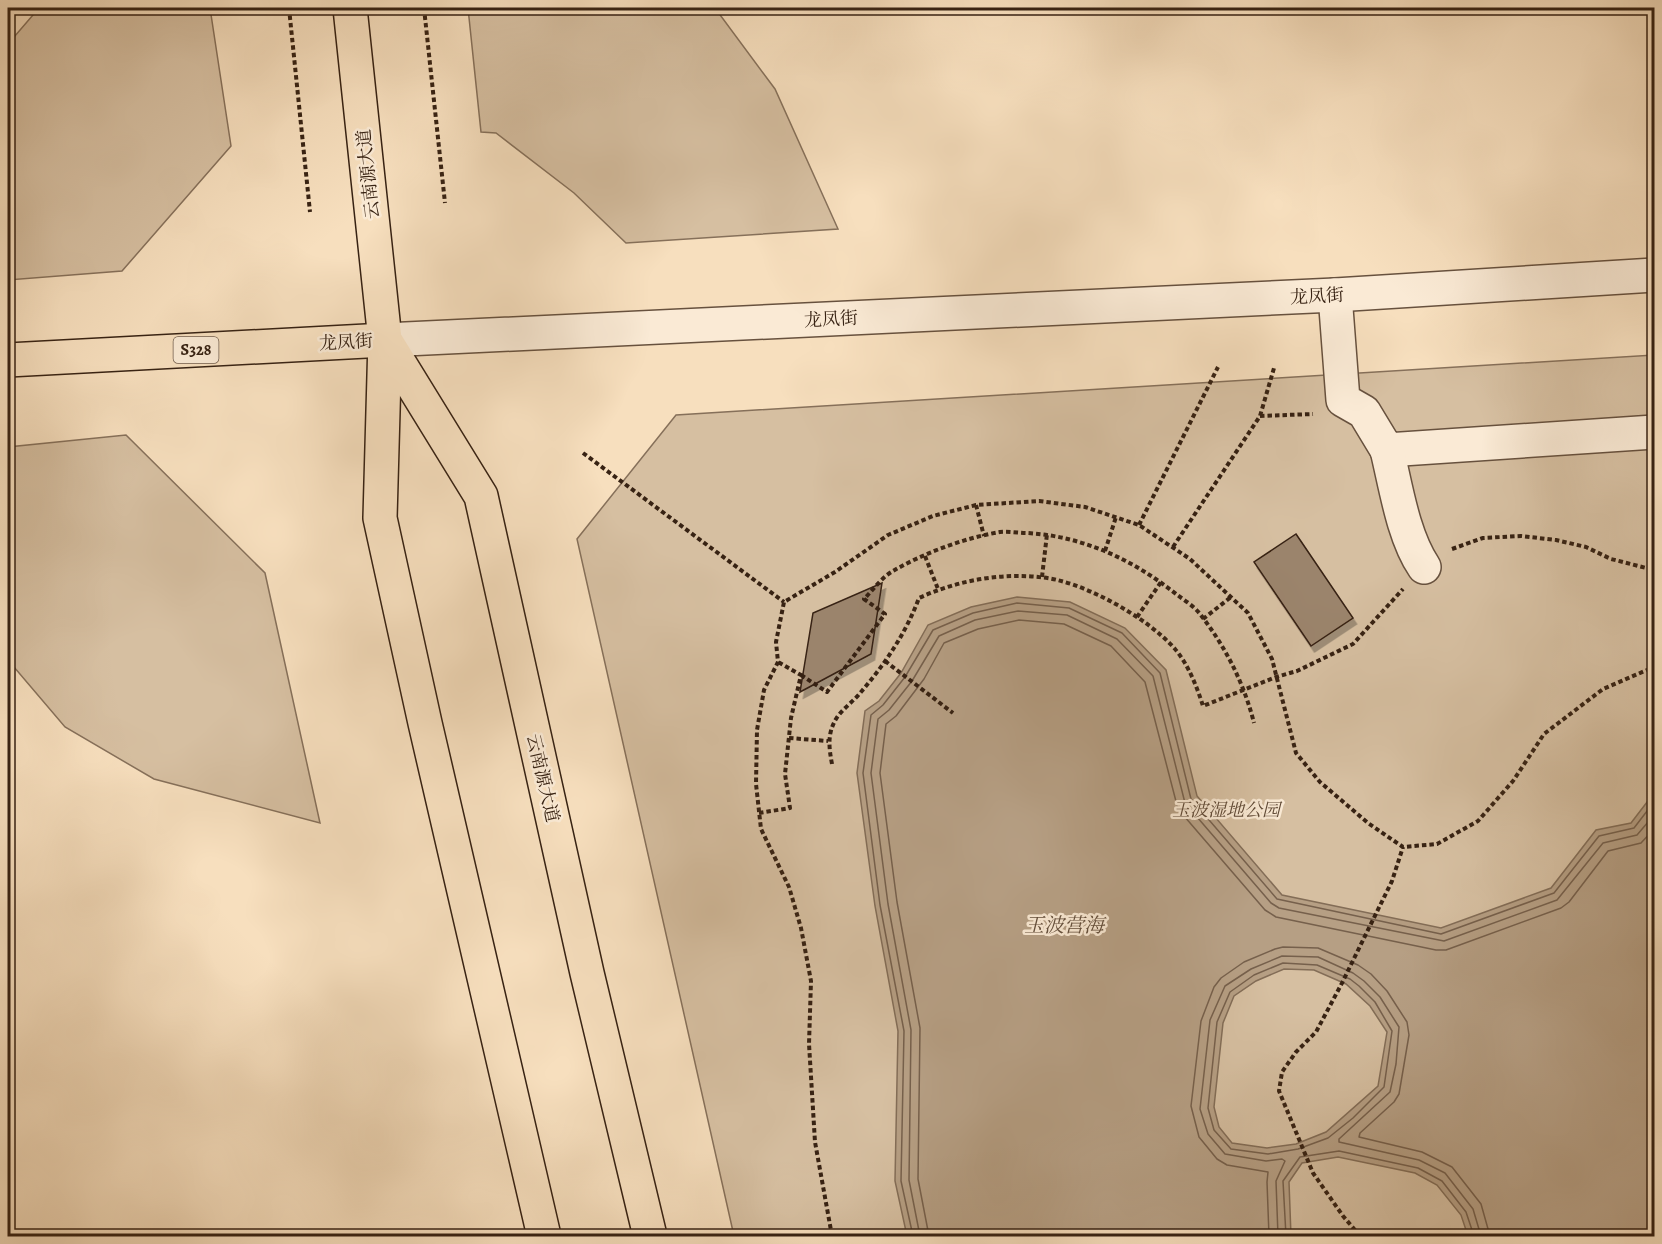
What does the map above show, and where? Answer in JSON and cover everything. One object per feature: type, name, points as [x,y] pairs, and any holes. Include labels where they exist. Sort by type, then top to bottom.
[{"type":"main road","name":"云南源大道","points":[[350,8],[385,340],[380,518],[544,1236]]},
{"type":"main road","name":"云南源大道","points":[[385,340],[481,496],[538,758],[650,1236]]},
{"type":"main road","name":"龙凤街","points":[[8,360],[385,340]]},
{"type":"street","name":"龙凤街","points":[[385,340],[1335,295],[1654,275]]},
{"type":"street","points":[[1335,295],[1343,400],[1364,412],[1387,450],[1401,508],[1416,555],[1424,567]]},
{"type":"street","points":[[1387,450],[1654,432]]},
{"type":"path","points":[[289,8],[310,212]]},
{"type":"path","points":[[424,8],[445,203]]},
{"type":"path","points":[[1139,525],[1218,367]]},
{"type":"path","points":[[1173,547],[1260,416],[1274,368]]},
{"type":"path","points":[[583,453],[784,602]]},
{"type":"path","points":[[832,1236],[814,1142],[809,1044],[811,981],[801,928],[789,887],[761,829],[756,784],[757,730],[764,690],[778,662],[776,642],[784,602],[835,572],[888,535],[933,516],[976,505],[1039,501],[1085,507],[1139,525],[1190,559],[1248,613],[1272,659],[1296,753],[1320,782],[1368,823],[1403,847],[1437,844],[1478,821],[1513,781],[1544,734],[1603,689],[1654,667]]},
{"type":"path","points":[[976,505],[984,536]]},
{"type":"path","points":[[1105,551],[1116,518]]},
{"type":"path","points":[[778,662],[827,692],[885,614],[864,599],[891,572],[945,547],[984,536],[1001,532],[1047,534],[1086,543],[1117,556],[1161,582],[1199,612],[1228,655],[1248,700],[1254,723]]},
{"type":"path","points":[[1042,577],[1047,534]]},
{"type":"path","points":[[832,764],[828,741],[836,720],[885,662],[909,623],[919,598],[938,590],[986,578],[1042,577],[1083,587],[1137,617],[1175,649],[1198,688],[1203,706],[1243,689],[1297,671],[1353,644],[1424,567],[1442,553],[1483,538],[1521,536],[1556,540],[1586,547],[1611,559],[1654,570]]},
{"type":"path","points":[[925,556],[938,590]]},
{"type":"path","points":[[1137,617],[1161,582]]},
{"type":"path","points":[[1203,619],[1231,597]]},
{"type":"path","points":[[885,662],[953,713]]},
{"type":"path","points":[[759,813],[790,808],[785,774],[801,675]]},
{"type":"path","points":[[789,738],[828,741]]},
{"type":"path","points":[[1360,1236],[1319,1182],[1299,1142],[1279,1091],[1282,1072],[1316,1032],[1342,983],[1392,881],[1403,847]]},
{"type":"green space","points":[[39,8],[210,8],[231,146],[122,271],[8,280],[8,44]]},
{"type":"green space","points":[[468,8],[715,8],[775,89],[838,229],[626,243],[574,193],[496,133],[481,132]]},
{"type":"green space","name":"玉波湿地公园","points":[[1654,355],[1654,1236],[734,1236],[577,539],[676,415]]},
{"type":"green space","points":[[126,435],[265,573],[320,823],[154,779],[65,727],[8,660],[8,447]]},
{"type":"water","name":"玉波营海","points":[[1017,597],[1070,602],[1125,628],[1166,670],[1197,796],[1282,895],[1441,928],[1551,888],[1596,830],[1631,823],[1654,793],[1654,1236],[1468,1236],[1461,1215],[1437,1185],[1415,1173],[1338,1157],[1302,1163],[1289,1182],[1291,1236],[907,1236],[895,1181],[898,1031],[875,906],[857,773],[865,711],[879,701],[901,673],[928,625],[971,607]],"holes":[[[1284,969],[1314,970],[1346,984],[1370,1006],[1387,1032],[1378,1086],[1326,1132],[1296,1144],[1267,1148],[1232,1143],[1219,1127],[1214,1107],[1223,1023],[1234,996],[1256,981]]]},
{"type":"building","points":[[1296,534],[1353,618],[1311,646],[1254,562]]},
{"type":"building","points":[[882,583],[871,654],[800,692],[813,613]]}]
